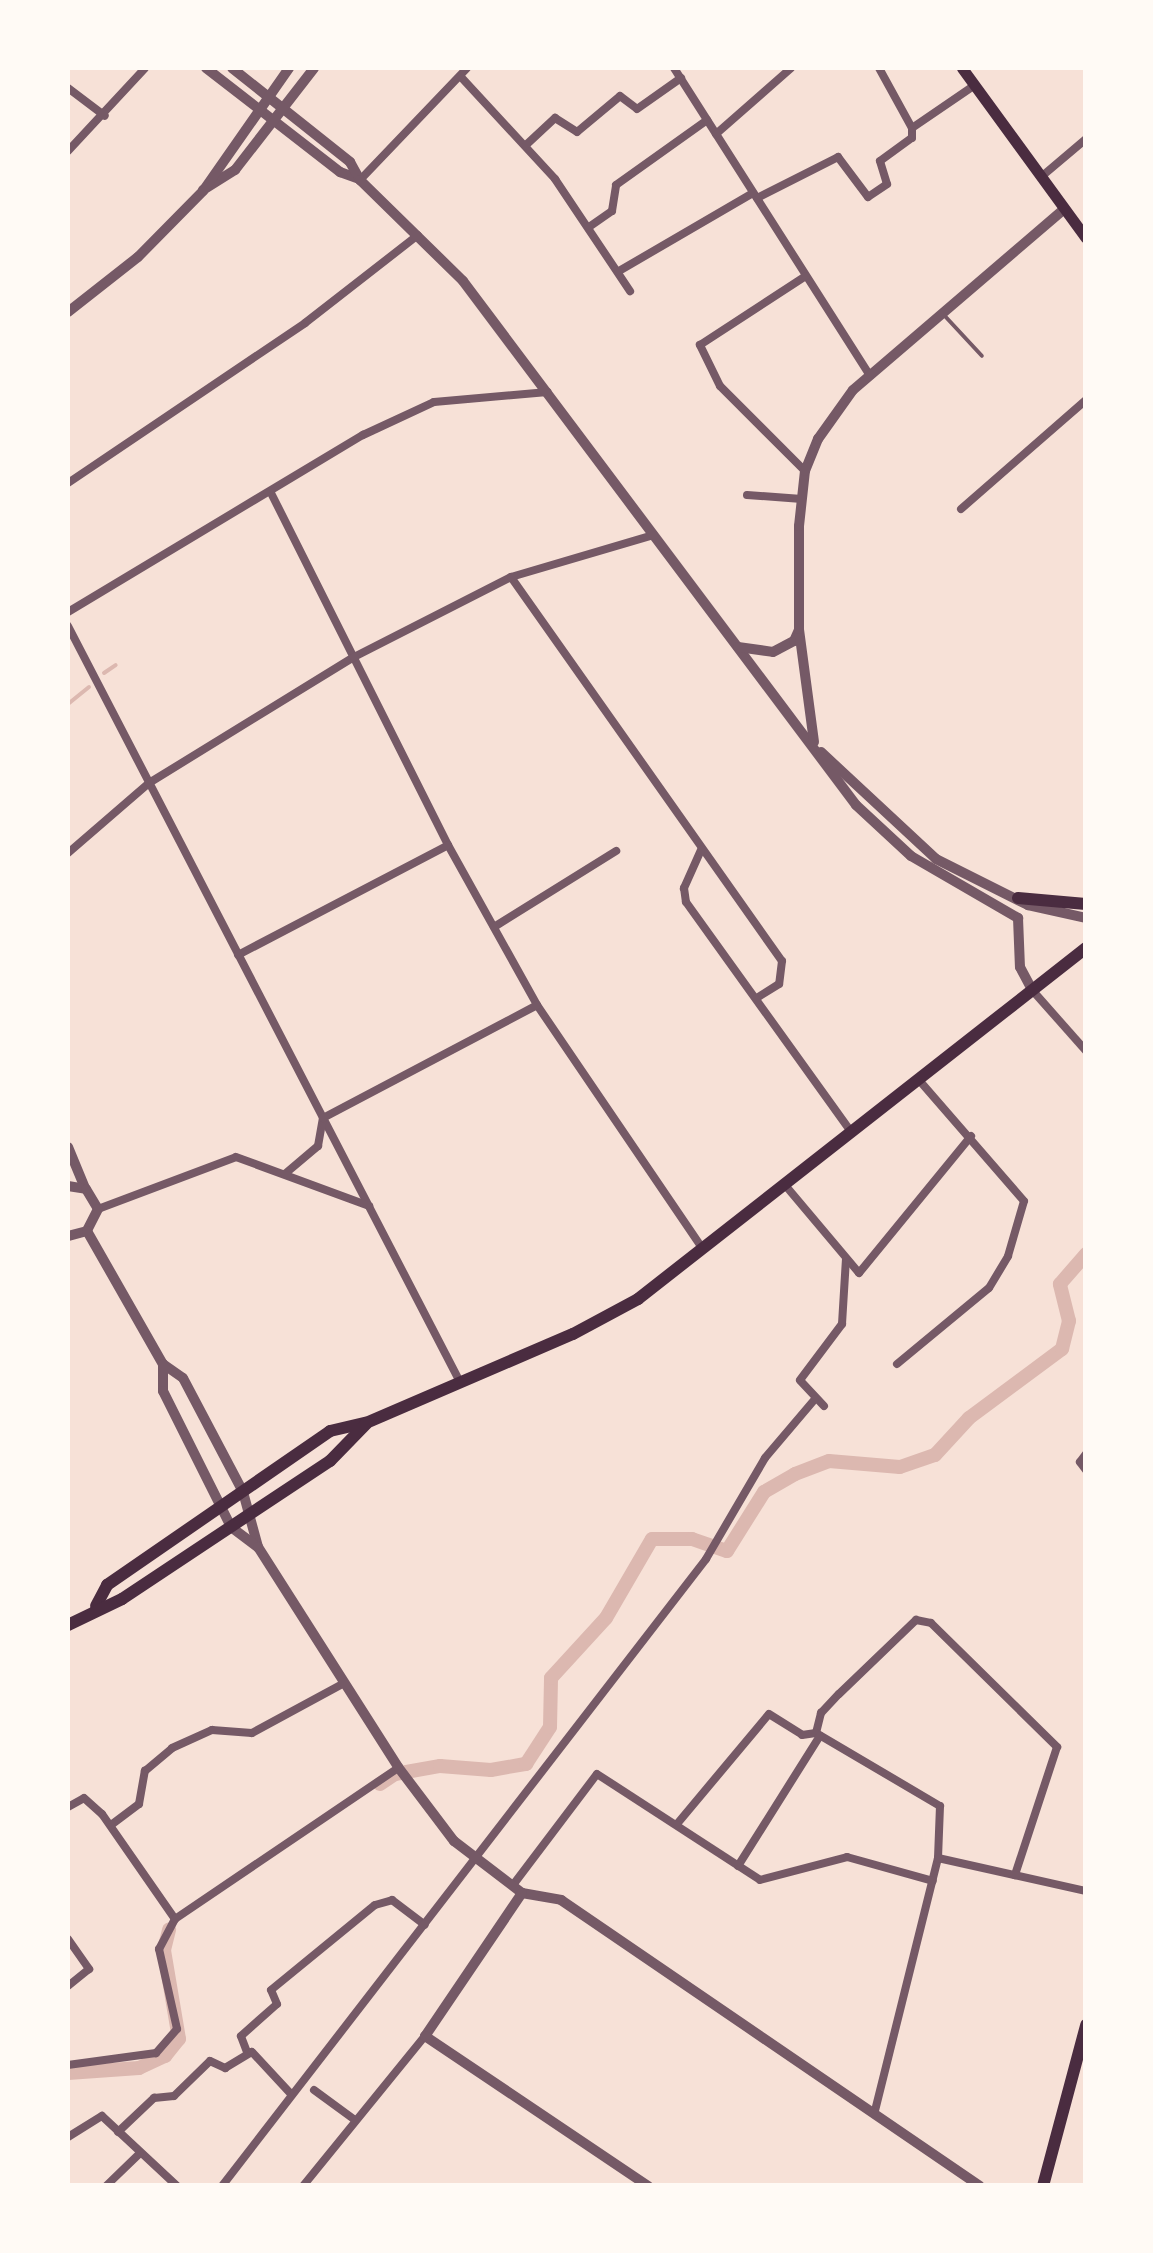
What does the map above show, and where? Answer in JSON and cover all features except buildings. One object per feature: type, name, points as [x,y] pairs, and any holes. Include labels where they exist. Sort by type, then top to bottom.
[{"type":"main road","points":[[962,68],[1086,238]]},
{"type":"main road","points":[[1018,898],[1086,904]]},
{"type":"main road","points":[[96,1606],[108,1586],[330,1431],[366,1423],[605,1320],[702,1249],[1086,948]]},
{"type":"main road","points":[[68,1625],[96,1606],[122,1599],[252,1513],[346,1449],[366,1423]]},
{"type":"main road","points":[[1043,2186],[1086,2025]]},
{"type":"street","points":[[68,151],[105,116],[145,68]]},
{"type":"street","points":[[206,68],[262,106],[340,172],[360,180]]},
{"type":"street","points":[[232,68],[288,107],[350,162],[360,180],[462,281],[736,647],[818,747],[919,846],[1018,898],[1086,918]]},
{"type":"street","points":[[68,312],[127,266],[202,190],[289,68]]},
{"type":"street","points":[[202,190],[235,170],[288,107],[314,68]]},
{"type":"street","points":[[360,180],[467,68]]},
{"type":"street","points":[[674,68],[870,376]]},
{"type":"street","points":[[716,134],[790,68]]},
{"type":"street","points":[[619,271],[755,195],[838,157],[868,198],[887,184],[880,161],[912,138],[912,128],[879,68]]},
{"type":"street","points":[[461,77],[526,145],[589,227],[630,291]]},
{"type":"street","points":[[526,145],[556,118],[577,132],[620,96],[636,109],[681,78]]},
{"type":"street","points":[[912,128],[975,85]]},
{"type":"street","points":[[68,88],[105,116]]},
{"type":"street","points":[[589,227],[612,211],[616,185],[708,120]]},
{"type":"street","points":[[1041,177],[1086,138]]},
{"type":"street","points":[[1064,209],[870,376],[830,418],[805,471],[799,629],[818,747],[848,796],[892,840],[1018,918],[1020,967],[1033,992],[1086,1051]]},
{"type":"street","points":[[68,483],[305,324],[418,235]]},
{"type":"street","points":[[805,471],[722,388],[700,344],[806,276]]},
{"type":"street","points":[[68,612],[363,434],[434,402],[548,392]]},
{"type":"street","points":[[962,509],[1086,400]]},
{"type":"street","points":[[271,493],[448,845],[538,1005],[702,1249]]},
{"type":"street","points":[[747,495],[802,500]]},
{"type":"street","points":[[68,853],[149,784],[354,657],[511,576],[654,536]]},
{"type":"street","points":[[511,576],[700,850],[782,961],[779,984],[757,998]]},
{"type":"street","points":[[68,626],[460,1382]]},
{"type":"street","points":[[736,647],[773,652],[794,641],[799,629]]},
{"type":"street","points":[[238,955],[448,845]]},
{"type":"street","points":[[700,850],[684,888],[686,902],[851,1132]]},
{"type":"street","points":[[494,927],[616,851]]},
{"type":"street","points":[[323,1118],[538,1005]]},
{"type":"street","points":[[897,1364],[989,1288],[1022,1215],[1022,1196],[919,1080]]},
{"type":"street","points":[[286,1173],[318,1146],[323,1118]]},
{"type":"street","points":[[784,1185],[859,1273],[971,1136]]},
{"type":"street","points":[[68,1146],[98,1210]]},
{"type":"street","points":[[68,1236],[87,1231],[98,1210],[236,1158],[369,1206]]},
{"type":"street","points":[[68,1186],[86,1189]]},
{"type":"street","points":[[87,1231],[164,1364],[183,1378],[252,1513],[258,1547]]},
{"type":"street","points":[[824,1406],[800,1380],[842,1324],[846,1259]]},
{"type":"street","points":[[164,1364],[163,1390],[230,1527],[258,1547],[416,1793],[476,1861],[517,1889],[561,1900],[874,2110],[980,2186]]},
{"type":"street","points":[[222,2186],[706,1559],[765,1458],[815,1398]]},
{"type":"street","points":[[1086,1454],[1086,1470]]},
{"type":"street","points":[[738,1866],[818,1734],[821,1713],[916,1620],[931,1623],[1057,1748],[1015,1876]]},
{"type":"street","points":[[111,1826],[139,1804],[142,1777],[153,1761],[182,1742],[212,1730],[252,1734],[344,1682]]},
{"type":"street","points":[[678,1824],[766,1715],[802,1736],[818,1734],[936,1802],[943,1813],[938,1858],[874,2110]]},
{"type":"street","points":[[68,2065],[144,2056],[176,2037],[159,1949],[175,1919],[398,1767]]},
{"type":"street","points":[[303,2186],[425,2036],[517,1889],[597,1774],[738,1866],[769,1880],[854,1858],[933,1881]]},
{"type":"street","points":[[68,1807],[84,1798],[111,1826],[175,1919]]},
{"type":"street","points":[[938,1858],[1086,1891]]},
{"type":"street","points":[[290,2093],[248,2052],[241,2036],[278,2004],[271,1990],[375,1905],[392,1900],[425,1925]]},
{"type":"street","points":[[68,1939],[88,1968],[68,1986]]},
{"type":"street","points":[[425,2036],[648,2186]]},
{"type":"street","points":[[118,2132],[154,2098],[174,2096],[206,2063],[225,2068],[248,2052]]},
{"type":"street","points":[[314,2090],[355,2120]]},
{"type":"street","points":[[68,2137],[98,2115],[176,2186]]},
{"type":"street","points":[[106,2186],[140,2153]]},
{"type":"lane","points":[[943,314],[982,356]]},
{"type":"waterway","points":[[104,673],[116,665]]},
{"type":"waterway","points":[[68,704],[89,687]]},
{"type":"waterway","points":[[380,1784],[395,1774],[440,1766],[491,1770],[526,1764],[550,1727],[551,1678],[606,1618],[652,1539],[692,1539],[727,1551],[764,1492],[795,1474],[829,1461],[900,1467],[935,1455],[969,1418],[1062,1349],[1069,1321],[1060,1284],[1086,1254]]},
{"type":"waterway","points":[[68,2073],[139,2068],[165,2056],[179,2039],[164,1950],[169,1930]]}]
